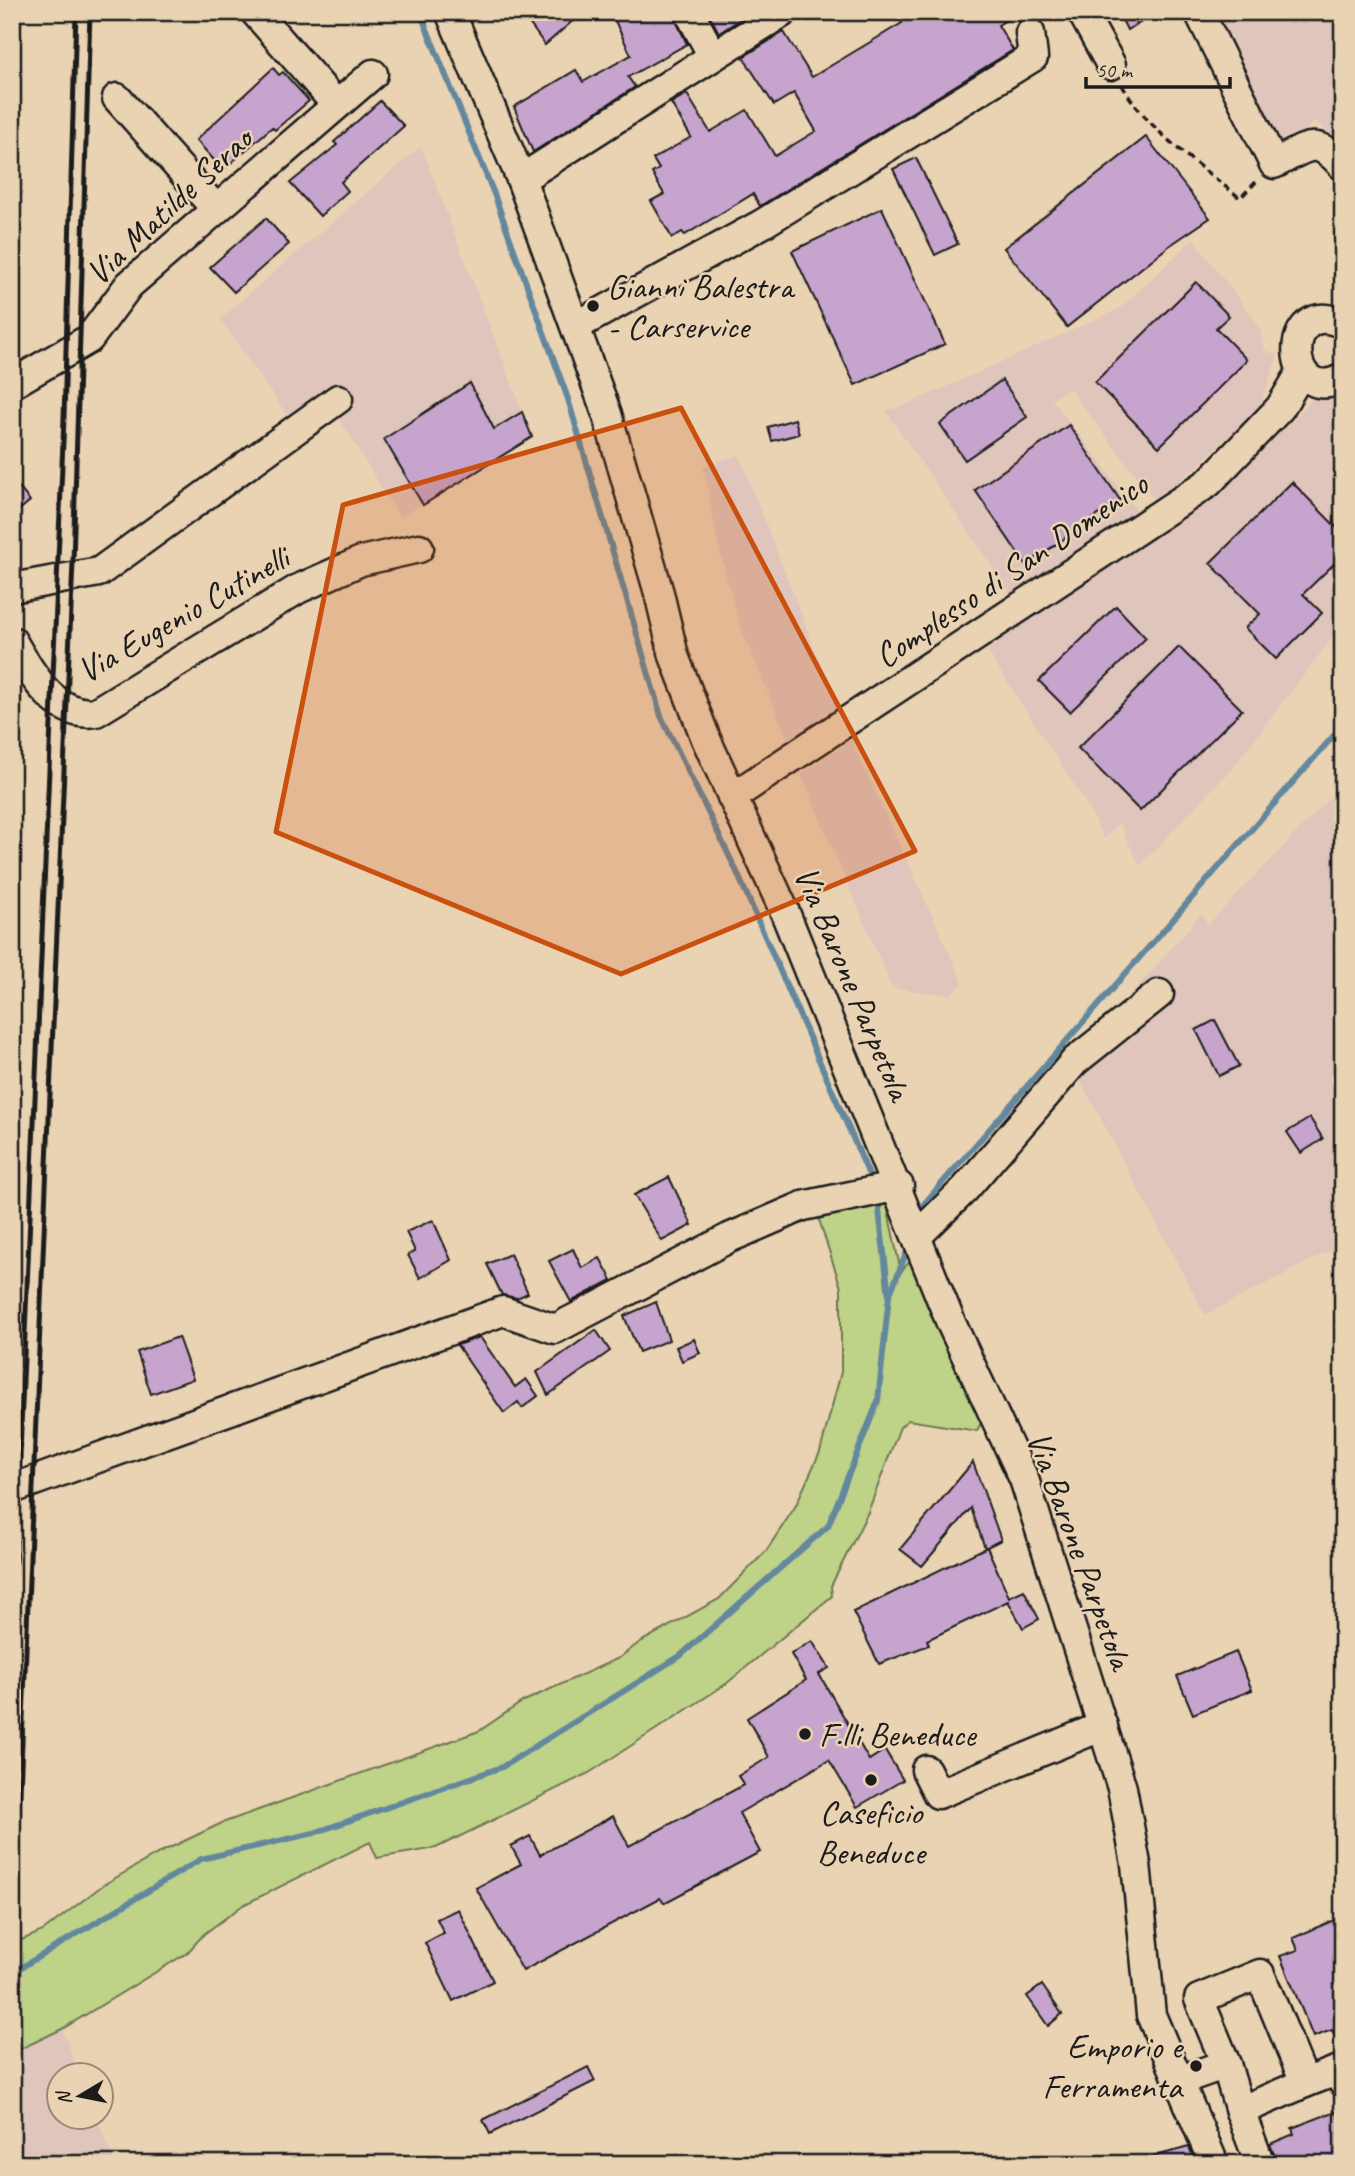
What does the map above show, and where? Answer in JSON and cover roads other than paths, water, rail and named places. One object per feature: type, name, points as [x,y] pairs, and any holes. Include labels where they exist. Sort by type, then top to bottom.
[{"type":"street","points":[[255,12],[335,103]]},
{"type":"street","name":"Via Barone Parpetola","points":[[450,12],[520,179],[576,326],[616,446],[674,656],[899,1186],[951,1323],[1024,1479],[1122,1787],[1136,1864],[1151,2015],[1214,2164]]},
{"type":"street","points":[[689,12],[713,57]]},
{"type":"street","points":[[520,179],[783,12]]},
{"type":"street","points":[[1082,12],[1111,65]]},
{"type":"street","points":[[1199,12],[1274,164],[1311,146],[1328,149],[1343,166]]},
{"type":"street","points":[[576,326],[762,224],[1033,57],[1030,33]]},
{"type":"street","name":"Via Matilde Serao","points":[[12,384],[89,339],[128,285],[335,103],[373,74]]},
{"type":"street","points":[[117,98],[216,209]]},
{"type":"street","points":[[1343,324],[1329,319],[1319,320],[1301,332],[1295,353],[1302,372],[1319,382],[1343,378]]},
{"type":"street","name":"Complesso di San Domenico","points":[[732,797],[985,633],[1208,482],[1280,408],[1302,372]]},
{"type":"street","points":[[12,588],[99,572],[338,399]]},
{"type":"street","name":"Via Eugenio Cutinelli","points":[[12,640],[33,676],[53,699],[74,711],[86,714],[96,712],[298,589],[361,561],[419,548]]},
{"type":"street","points":[[917,1236],[965,1189],[1075,1062],[1159,994]]},
{"type":"street","points":[[12,1489],[503,1311],[555,1329],[729,1238],[803,1206],[899,1186]]},
{"type":"street","points":[[926,1769],[938,1794],[1102,1726]]},
{"type":"street","points":[[1260,2164],[1240,2111],[1227,2064],[1199,1999],[1260,1975],[1305,2083]]},
{"type":"street","points":[[1178,2081],[1227,2064]]},
{"type":"street","points":[[1240,2111],[1336,2071],[1343,2082]]},
{"type":"waterway","points":[[420,12],[494,194],[568,399],[661,716],[736,870],[873,1184]]},
{"type":"waterway","points":[[923,1205],[1343,725]]},
{"type":"waterway","points":[[12,1973],[201,1859],[314,1833],[502,1767],[680,1656],[828,1526],[878,1401],[889,1296],[878,1201]]},
{"type":"waterway","points":[[890,1294],[907,1251]]},
{"type":"railway","points":[[12,1639],[64,418],[76,12]]},
{"type":"railway","points":[[12,1974],[73,562],[90,12]]},
{"type":"place","name":"Gianni Balestra - Carservice","points":[[593,306]]},
{"type":"place","name":"F.lli Beneduce","points":[[805,1734]]},
{"type":"place","name":"Caseficio Beneduce","points":[[871,1780]]},
{"type":"place","name":"Emporio e Ferramenta","points":[[1196,2066]]}]
